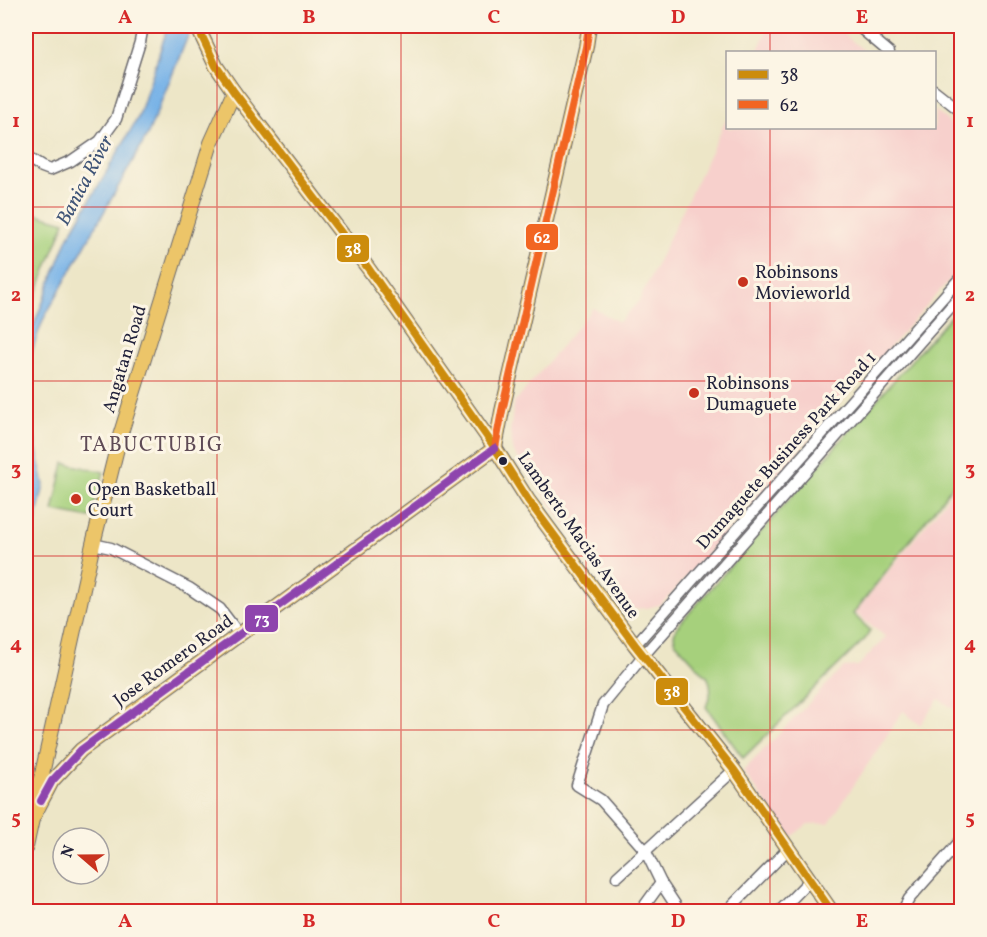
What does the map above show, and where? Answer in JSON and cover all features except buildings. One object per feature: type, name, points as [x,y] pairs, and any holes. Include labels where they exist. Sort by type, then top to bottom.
[{"type":"main road","name":"Lamberto Macias Avenue","points":[[197,26],[216,66],[234,92],[368,268],[495,448],[528,500],[639,650],[734,770],[832,912]]},
{"type":"main road","points":[[495,448],[584,58],[589,26]]},
{"type":"main road","name":"Angatan Road","points":[[32,819],[93,544],[120,436],[211,143],[234,92]]},
{"type":"main road","name":"Jose Romero Road","points":[[26,847],[32,819],[52,781],[81,750],[495,448]]},
{"type":"street","points":[[26,157],[50,170],[71,160],[100,141],[116,119],[141,42],[143,26]]},
{"type":"street","points":[[858,26],[889,51]]},
{"type":"street","points":[[936,92],[962,112]]},
{"type":"street","name":"Dumaguete Business Park Road 1","points":[[645,850],[601,800],[578,785],[603,705],[639,650],[931,320],[962,276]]},
{"type":"street","name":"Dumaguete Business Park Road 1","points":[[931,320],[962,294]]},
{"type":"street","points":[[93,544],[111,548],[189,588],[220,609],[239,634]]},
{"type":"street","points":[[617,877],[734,770]]},
{"type":"street","points":[[902,912],[909,899],[962,839]]},
{"type":"street","points":[[726,912],[789,848]]},
{"type":"street","points":[[645,850],[661,883],[680,912]]},
{"type":"street","points":[[779,912],[810,880]]},
{"type":"street","points":[[640,912],[661,883]]},
{"type":"shaded area","points":[[758,26],[833,26],[865,51],[757,51],[767,30]]},
{"type":"shaded area","points":[[936,111],[961,133],[961,267],[669,597],[659,605],[634,609],[623,604],[514,453],[510,432],[514,403],[593,308],[619,322],[639,301],[726,120],[726,129],[936,129]]},
{"type":"shaded area","points":[[961,481],[961,714],[939,699],[920,725],[903,711],[829,823],[808,824],[791,837],[743,771],[844,667],[858,666],[886,637],[855,613]]},
{"type":"green space","points":[[26,211],[65,222],[26,320]]},
{"type":"green space","points":[[961,304],[961,475],[853,614],[870,630],[866,638],[743,758],[706,707],[710,682],[675,642],[676,628]]},
{"type":"green space","name":"Open Basketball Court","points":[[64,463],[104,472],[90,518],[53,511]]},
{"type":"water","points":[[168,26],[192,26],[148,134],[43,320],[26,367],[26,345],[68,238],[139,116]]},
{"type":"water","points":[[26,398],[44,485],[33,533],[26,545]]},
{"type":"transit line","name":"38","points":[[197,26],[216,66],[234,92],[368,268],[495,448],[528,500],[635,645],[734,770],[832,912]]},
{"type":"transit line","name":"62","points":[[495,448],[589,26]]},
{"type":"transit line","name":"73","points":[[41,801],[52,781],[81,750],[495,448]]},
{"type":"place","name":"Robinsons Movieworld","points":[[743,282]]},
{"type":"place","name":"Robinsons Dumaguete","points":[[694,393]]},
{"type":"place","name":"Open Basketball Court","points":[[76,499]]},
{"type":"district","name":"TABUCTUBIG","points":[[152,444]]},
{"type":"water label","name":"Banica River","points":[[84,180]]}]
